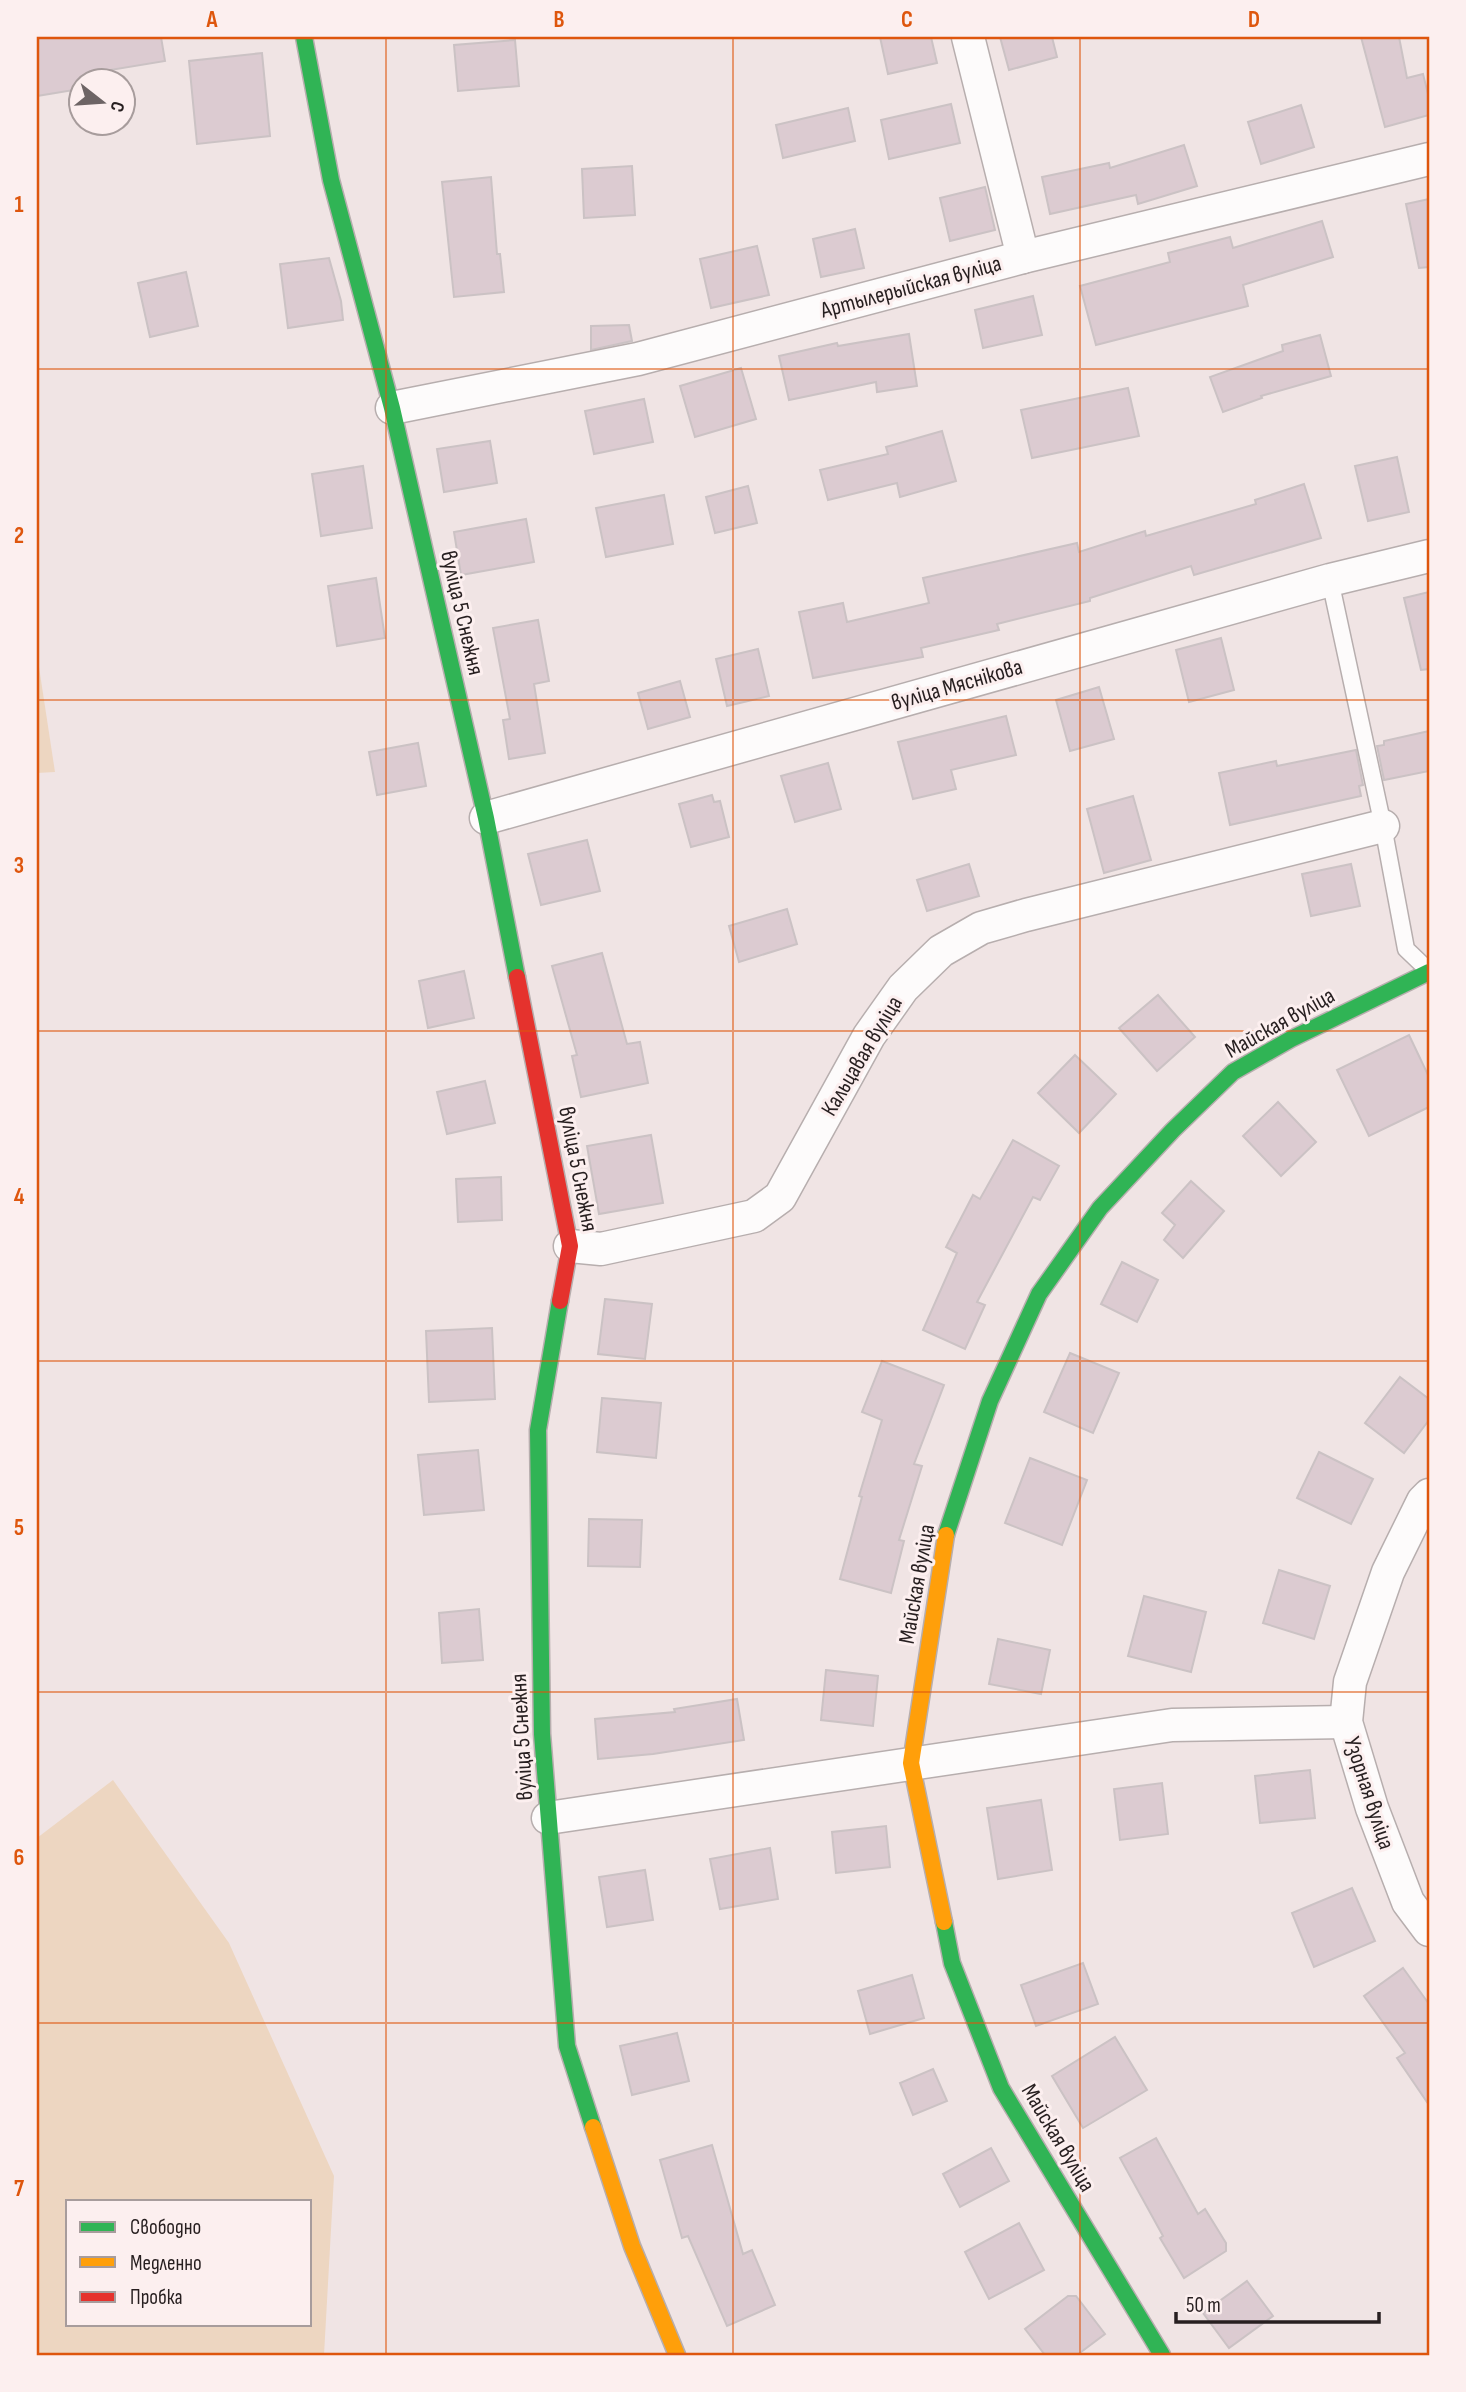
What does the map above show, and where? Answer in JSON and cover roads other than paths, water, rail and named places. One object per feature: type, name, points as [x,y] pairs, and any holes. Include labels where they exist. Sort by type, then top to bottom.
[{"type":"street","name":"вуліца 5 Снежня","points":[[304,37],[331,180],[391,408],[486,818],[570,1246],[538,1430],[542,1734],[568,2046],[632,2246],[677,2355]]},
{"type":"street","points":[[968,37],[1023,257]]},
{"type":"street","name":"Артылерыйская вуліца","points":[[391,408],[638,359],[1023,257],[1429,159]]},
{"type":"street","name":"вуліца Мяснікова","points":[[486,818],[1330,580],[1429,556]]},
{"type":"street","name":"Кальцавая вуліца","points":[[570,1246],[601,1249],[754,1216],[780,1197],[869,1036],[903,988],[941,951],[981,928],[1383,827]]},
{"type":"street","name":"Майская вуліца","points":[[1162,2355],[1002,2088],[952,1963],[911,1763],[944,1542],[990,1401],[1039,1294],[1100,1208],[1172,1130],[1233,1072],[1291,1039],[1429,972]]},
{"type":"street","name":"Узорная вуліца","points":[[1429,1494],[1388,1572],[1350,1682],[1346,1722],[1372,1808],[1408,1902],[1429,1930]]},
{"type":"street","points":[[548,1818],[1172,1725],[1346,1722]]},
{"type":"lane","points":[[1330,580],[1406,949],[1429,972]]}]
